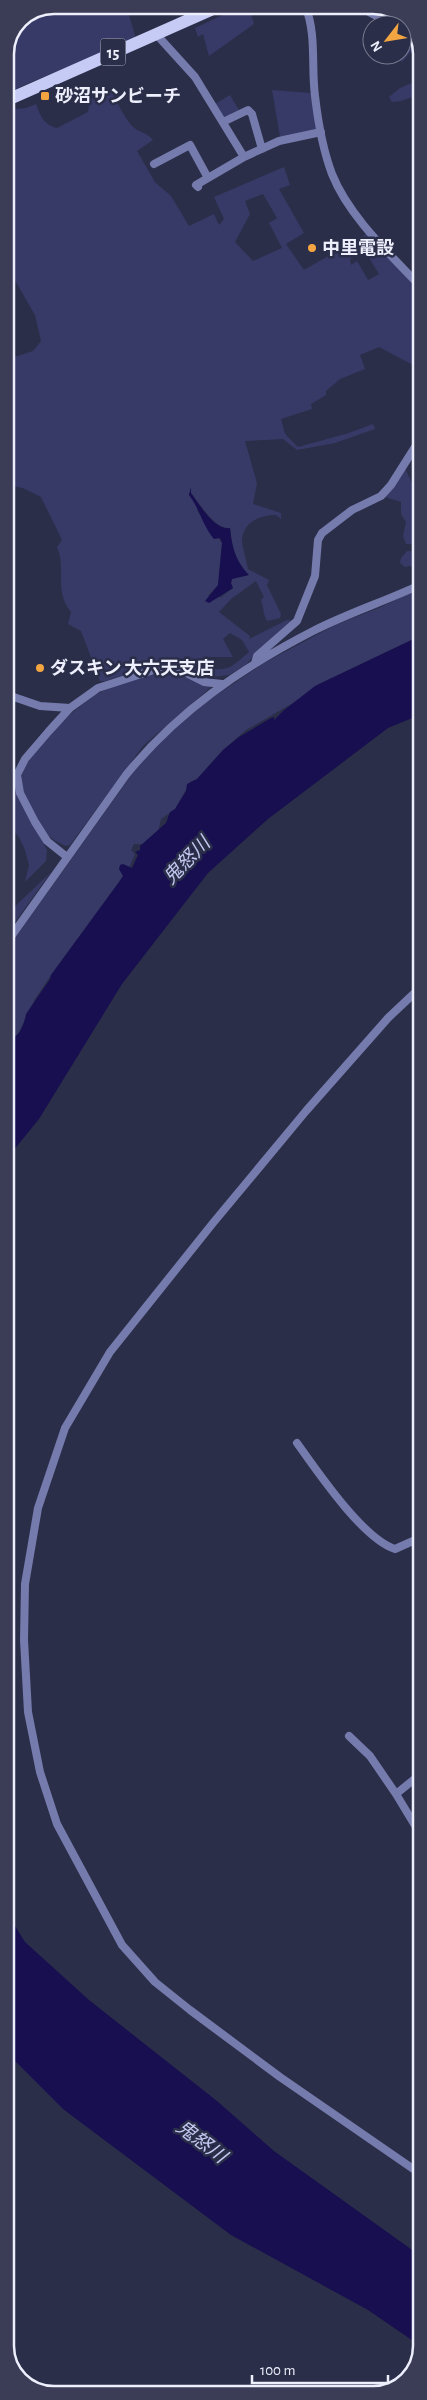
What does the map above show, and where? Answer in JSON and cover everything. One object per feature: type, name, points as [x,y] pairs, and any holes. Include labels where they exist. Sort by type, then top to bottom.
[{"type":"main road","name":"15","points":[[14,97],[202,14]]},
{"type":"street","points":[[308,14],[313,36],[315,95],[321,132],[332,175],[349,205],[413,278]]},
{"type":"street","points":[[156,34],[186,64],[244,157]]},
{"type":"street","points":[[223,122],[248,110],[254,120],[262,149]]},
{"type":"street","points":[[198,188],[196,185],[244,157],[279,141],[321,132]]},
{"type":"street","points":[[154,164],[190,145],[208,178]]},
{"type":"street","points":[[255,663],[256,656],[297,621],[315,576],[318,540],[322,533],[352,510],[381,496],[391,485],[413,450]]},
{"type":"street","points":[[14,932],[144,753],[182,716],[222,684],[255,663],[314,631],[413,588]]},
{"type":"street","points":[[67,857],[47,841],[35,822],[20,793],[17,775],[25,759],[70,708],[98,688],[163,667],[178,669],[204,682],[222,684]]},
{"type":"street","points":[[14,697],[40,706],[70,708]]},
{"type":"street","points":[[413,994],[388,1018],[318,1098],[213,1223],[110,1352],[65,1428],[38,1508],[24,1584],[24,1640],[28,1712],[40,1772],[57,1824],[122,1945],[155,1982],[190,2010],[324,2108],[413,2169]]},
{"type":"street","points":[[297,1443],[330,1488],[385,1546],[395,1549],[413,1541]]},
{"type":"street","points":[[349,1736],[370,1756],[413,1822]]},
{"type":"street","points":[[396,1794],[413,1780]]},
{"type":"shaded area","points":[[54,14],[129,14],[136,39],[14,90],[14,54],[17,38],[25,25],[32,20]]},
{"type":"shaded area","points":[[225,14],[251,14],[254,24],[209,56],[203,34],[198,37],[195,28]]},
{"type":"shaded area","points":[[413,83],[413,97],[392,102],[389,97],[400,88]]},
{"type":"shaded area","points":[[111,90],[131,125],[153,140],[137,151],[155,182],[171,196],[189,226],[214,214],[219,225],[224,219],[214,197],[284,167],[290,185],[279,189],[304,233],[286,244],[304,270],[368,233],[375,242],[374,245],[350,259],[351,265],[357,261],[368,280],[379,274],[368,256],[379,250],[384,251],[413,282],[413,365],[379,347],[360,355],[365,369],[340,379],[326,391],[326,395],[311,404],[312,409],[281,419],[285,434],[298,447],[349,433],[373,424],[375,429],[335,443],[297,450],[283,439],[245,441],[257,483],[253,504],[281,513],[281,519],[276,515],[270,515],[250,523],[246,527],[242,538],[243,549],[248,569],[269,580],[267,585],[281,614],[280,618],[267,621],[261,600],[264,597],[256,581],[231,599],[219,612],[250,636],[249,639],[287,620],[294,621],[253,656],[247,664],[229,675],[204,678],[186,668],[220,669],[230,667],[237,662],[249,652],[242,640],[230,633],[223,639],[233,657],[209,657],[172,665],[162,664],[100,681],[81,631],[68,624],[71,612],[66,604],[61,587],[61,563],[57,547],[62,540],[41,497],[23,488],[14,486],[14,357],[33,351],[41,341],[35,315],[14,279],[14,109],[26,108],[36,104],[43,119],[57,128],[88,112],[89,106],[78,98],[79,92],[92,98]],"holes":[[[263,194],[277,218],[269,223],[282,248],[253,261],[235,242],[250,214],[245,201]],[[191,488],[191,493],[213,521],[224,528],[230,528],[235,553],[248,575],[232,579],[233,588],[221,597],[208,596],[218,585],[222,543],[198,512],[196,504],[189,495]]]},
{"type":"shaded area","points":[[272,90],[311,93],[318,131],[280,137]]},
{"type":"shaded area","points":[[230,95],[240,112],[227,118],[223,117],[215,104]]},
{"type":"shaded area","points":[[405,468],[413,485],[413,543],[411,544],[406,544],[403,536],[406,522],[401,514],[401,502],[385,497]]},
{"type":"shaded area","points":[[407,551],[413,551],[413,568],[405,567],[400,563],[401,558]]},
{"type":"shaded area","points":[[413,591],[413,639],[319,684],[298,700],[246,730],[223,750],[197,779],[191,781],[175,809],[161,819],[158,832],[144,844],[134,844],[131,850],[135,854],[130,866],[122,873],[123,876],[119,882],[51,975],[35,999],[18,1034],[14,1037],[14,939],[132,774],[159,741],[209,700],[264,663],[335,625],[379,608]]},
{"type":"shaded area","points":[[168,671],[211,687],[143,746],[70,845],[65,846],[52,839],[35,818],[21,785],[25,768],[32,756],[53,731],[89,699],[124,682]]},
{"type":"shaded area","points":[[14,784],[21,803],[47,850],[46,861],[25,882],[29,865],[19,837],[14,831]]},
{"type":"shaded area","points":[[51,872],[14,923],[14,907]]},
{"type":"water","points":[[191,487],[191,493],[208,516],[224,528],[230,528],[235,553],[240,564],[249,575],[232,579],[233,588],[209,603],[205,601],[218,585],[222,543],[220,538],[214,539],[207,528],[189,495]]},
{"type":"water","name":"鬼怒川","points":[[413,639],[413,718],[388,728],[268,819],[208,873],[122,984],[39,1119],[14,1150],[14,1037],[20,1031],[26,1014],[51,975],[123,876],[119,869],[120,865],[123,864],[132,868],[138,855],[135,852],[140,850],[140,846],[166,823],[170,812],[175,809],[186,791],[187,784],[197,779],[223,750],[239,737],[271,718],[274,717],[274,720],[315,686]]},
{"type":"water","name":"鬼怒川","points":[[14,1924],[25,1942],[89,2000],[217,2101],[274,2151],[413,2251],[413,2341],[368,2310],[231,2235],[63,2109],[14,2060]]},
{"type":"place","name":"砂沼サンビーチ","points":[[45,96]]},
{"type":"place","name":"中里電設","points":[[312,248]]},
{"type":"place","name":"ダスキン 大六天支店","points":[[40,668]]}]
